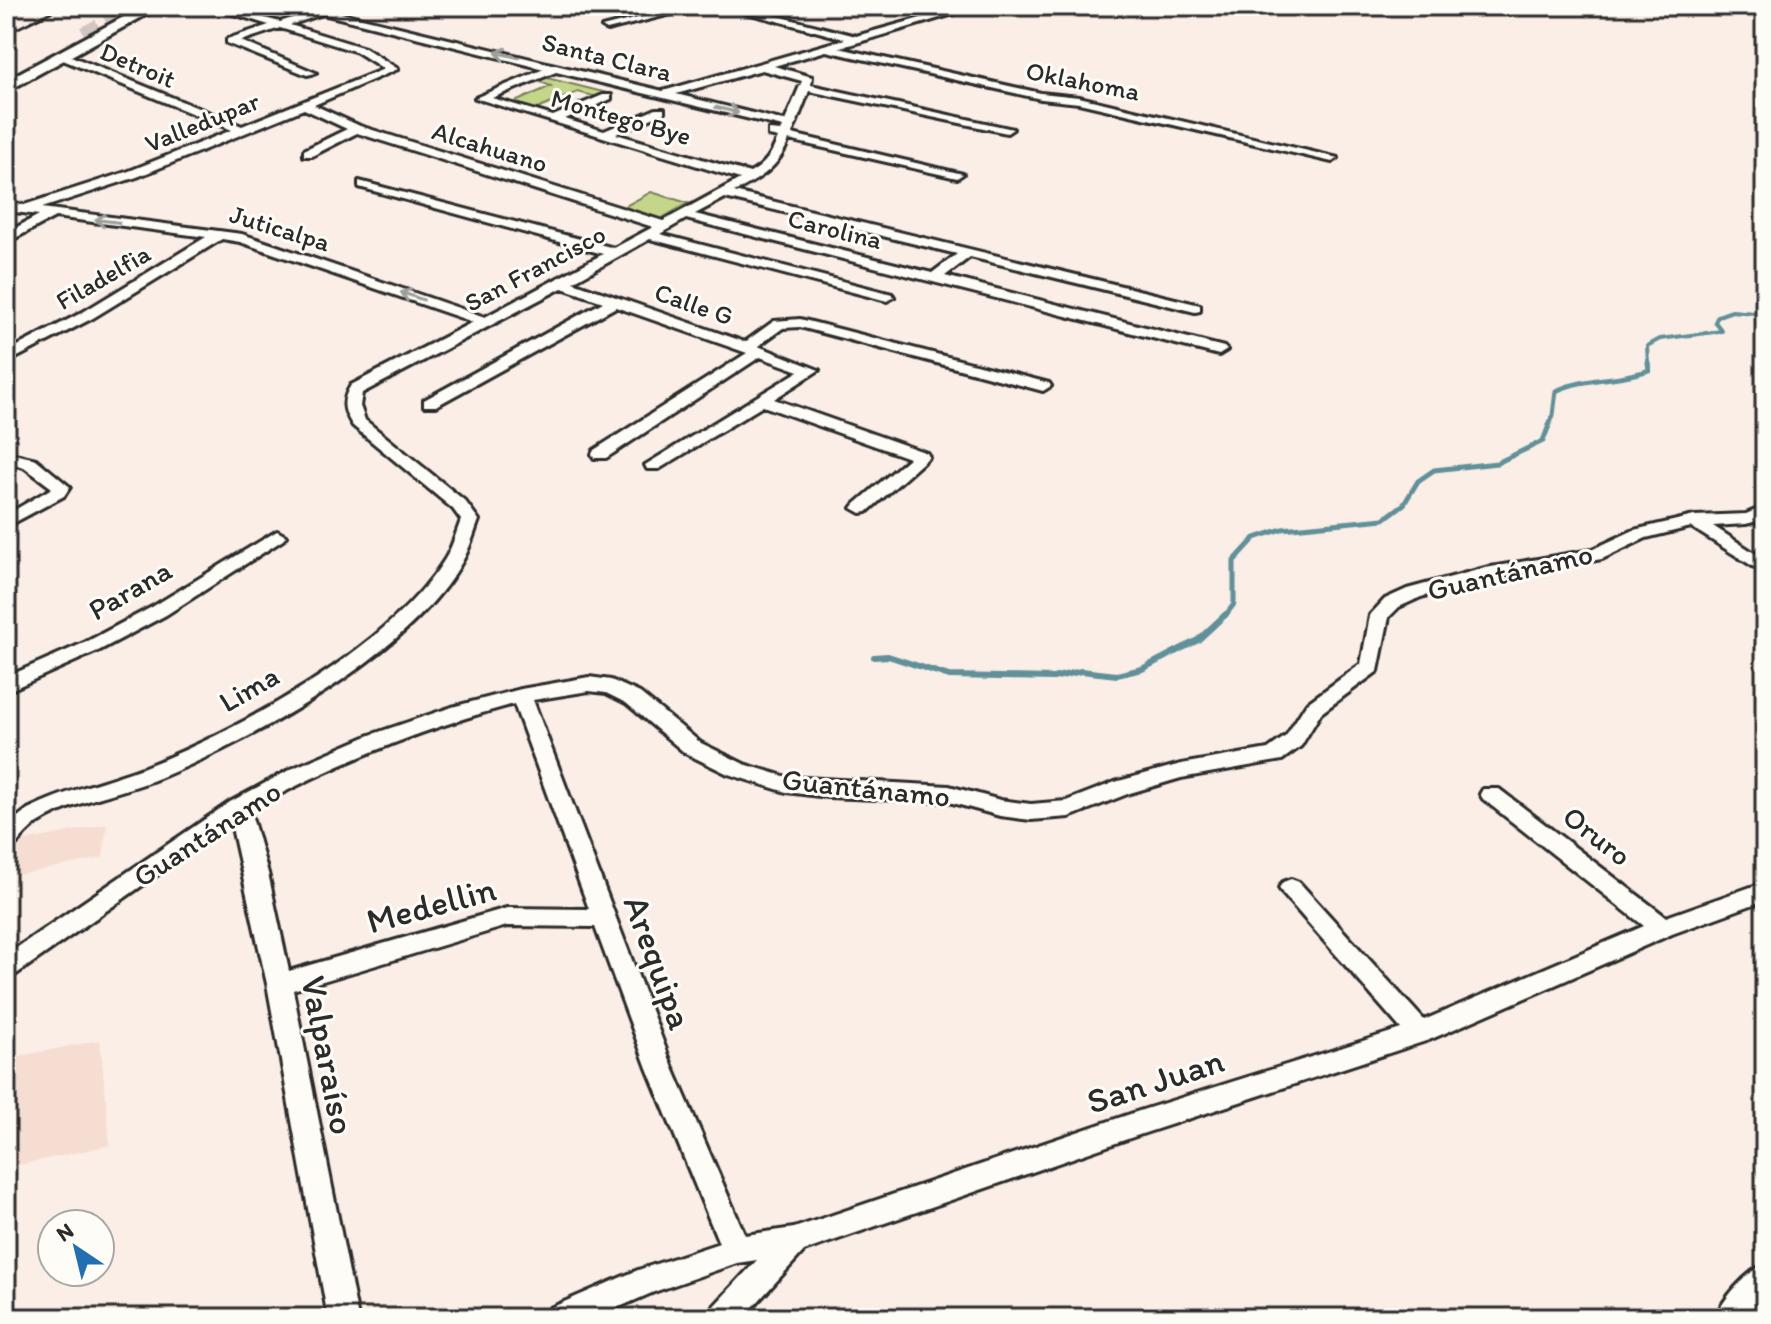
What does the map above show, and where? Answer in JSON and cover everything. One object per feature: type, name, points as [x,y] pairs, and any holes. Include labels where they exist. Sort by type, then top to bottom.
[{"type":"main road","points":[[6,77],[139,6]]},
{"type":"main road","points":[[6,87],[155,6]]},
{"type":"street","points":[[311,73],[231,41],[338,6]]},
{"type":"street","points":[[607,27],[698,6]]},
{"type":"street","points":[[726,6],[856,39]]},
{"type":"street","points":[[664,94],[975,6]]},
{"type":"street","points":[[226,7],[361,50],[374,46]]},
{"type":"street","name":"Santa Clara","points":[[321,11],[664,94],[787,131]]},
{"type":"street","points":[[386,42],[412,33]]},
{"type":"street","name":"Oklahoma","points":[[825,48],[1041,96],[1079,100],[1332,158]]},
{"type":"street","name":"Valledupar","points":[[25,210],[133,174],[393,69],[361,50]]},
{"type":"street","name":"Detroit","points":[[62,56],[242,130]]},
{"type":"street","points":[[762,66],[806,76],[804,87],[1007,129]]},
{"type":"street","name":"Montego Bye","points":[[558,67],[481,98],[752,178]]},
{"type":"street","name":"San Francisco","points":[[470,520],[459,505],[359,423],[351,412],[351,399],[357,388],[561,283],[767,169],[787,131],[804,87]]},
{"type":"street","points":[[553,120],[607,97]]},
{"type":"street","name":"Alcahuano","points":[[304,105],[356,129],[664,226]]},
{"type":"street","points":[[606,134],[660,111]]},
{"type":"street","points":[[699,115],[787,131],[957,174]]},
{"type":"street","points":[[308,153],[356,129]]},
{"type":"street","points":[[363,184],[615,253]]},
{"type":"street","points":[[725,194],[1195,308]]},
{"type":"street","name":"Juticalpa","points":[[6,207],[242,238],[486,322]]},
{"type":"street","points":[[6,239],[51,214]]},
{"type":"street","name":"Carolina","points":[[684,215],[1219,350]]},
{"type":"street","name":"Filadelfia","points":[[6,358],[88,315],[221,234]]},
{"type":"street","points":[[648,235],[887,297]]},
{"type":"street","points":[[934,278],[967,253]]},
{"type":"street","name":"Calle G","points":[[561,283],[811,370],[762,400]]},
{"type":"street","points":[[430,403],[614,302]]},
{"type":"street","points":[[600,454],[752,350],[779,324],[800,323],[1043,386]]},
{"type":"street","points":[[653,465],[762,400],[921,457],[861,508]]},
{"type":"street","points":[[6,457],[30,463],[61,487],[58,492],[6,522]]},
{"type":"street","points":[[6,477],[30,463]]},
{"type":"street","name":"Guantánamo","points":[[6,968],[238,807],[299,774],[377,740],[521,696],[589,684],[611,687],[633,698],[693,748],[736,769],[786,784],[828,789],[949,794],[1000,808],[1031,812],[1069,809],[1123,787],[1181,771],[1274,755],[1294,741],[1313,709],[1371,667],[1380,615],[1392,603],[1485,574],[1596,555],[1640,534],[1694,521],[1746,519],[1765,511]]},
{"type":"street","name":"Lima","points":[[6,842],[20,824],[46,810],[154,772],[269,716],[351,661],[426,600],[452,566],[467,536],[470,520]]},
{"type":"street","points":[[1694,521],[1765,568]]},
{"type":"street","name":"Parana","points":[[6,685],[93,646],[159,611],[277,536]]},
{"type":"street","name":"Arequipa","points":[[521,696],[660,1068],[737,1250]]},
{"type":"street","name":"Oruro","points":[[1491,794],[1663,928]]},
{"type":"street","name":"Valparaíso","points":[[238,807],[256,873],[279,984],[343,1318]]},
{"type":"street","points":[[1291,888],[1420,1033]]},
{"type":"street","name":"San Juan","points":[[561,1318],[648,1280],[737,1250],[794,1241],[1124,1128],[1420,1033],[1663,928],[1765,891]]},
{"type":"street","name":"Medellin","points":[[279,984],[507,917],[604,918]]},
{"type":"street","points":[[723,1318],[794,1241]]},
{"type":"street","points":[[1730,1318],[1765,1278]]},
{"type":"shaded area","points":[[107,824],[103,858],[17,875],[20,842]]},
{"type":"shaded area","points":[[100,1040],[110,1145],[6,1168],[6,1045],[15,1057]]},
{"type":"green space","points":[[543,77],[607,93],[597,97],[578,92],[530,112],[506,106],[551,86],[535,80]]},
{"type":"green space","points":[[651,192],[688,203],[657,221],[618,210]]},
{"type":"waterway","points":[[1648,364],[1647,346],[1660,339],[1722,331],[1715,322],[1718,316],[1732,311],[1765,314]]},
{"type":"waterway","points":[[1225,616],[1234,604],[1234,561],[1255,538],[1282,529],[1384,519],[1404,504],[1418,481],[1434,470],[1497,463],[1543,441],[1553,415],[1556,391],[1579,383],[1649,370],[1648,362]]},
{"type":"waterway","points":[[874,657],[888,656],[949,676],[1053,678],[1081,671],[1117,675],[1142,669],[1198,640],[1226,614]]},
{"type":"tunnel","points":[[84,35],[143,6]]},
{"type":"railway","points":[[6,34],[63,6]]}]
